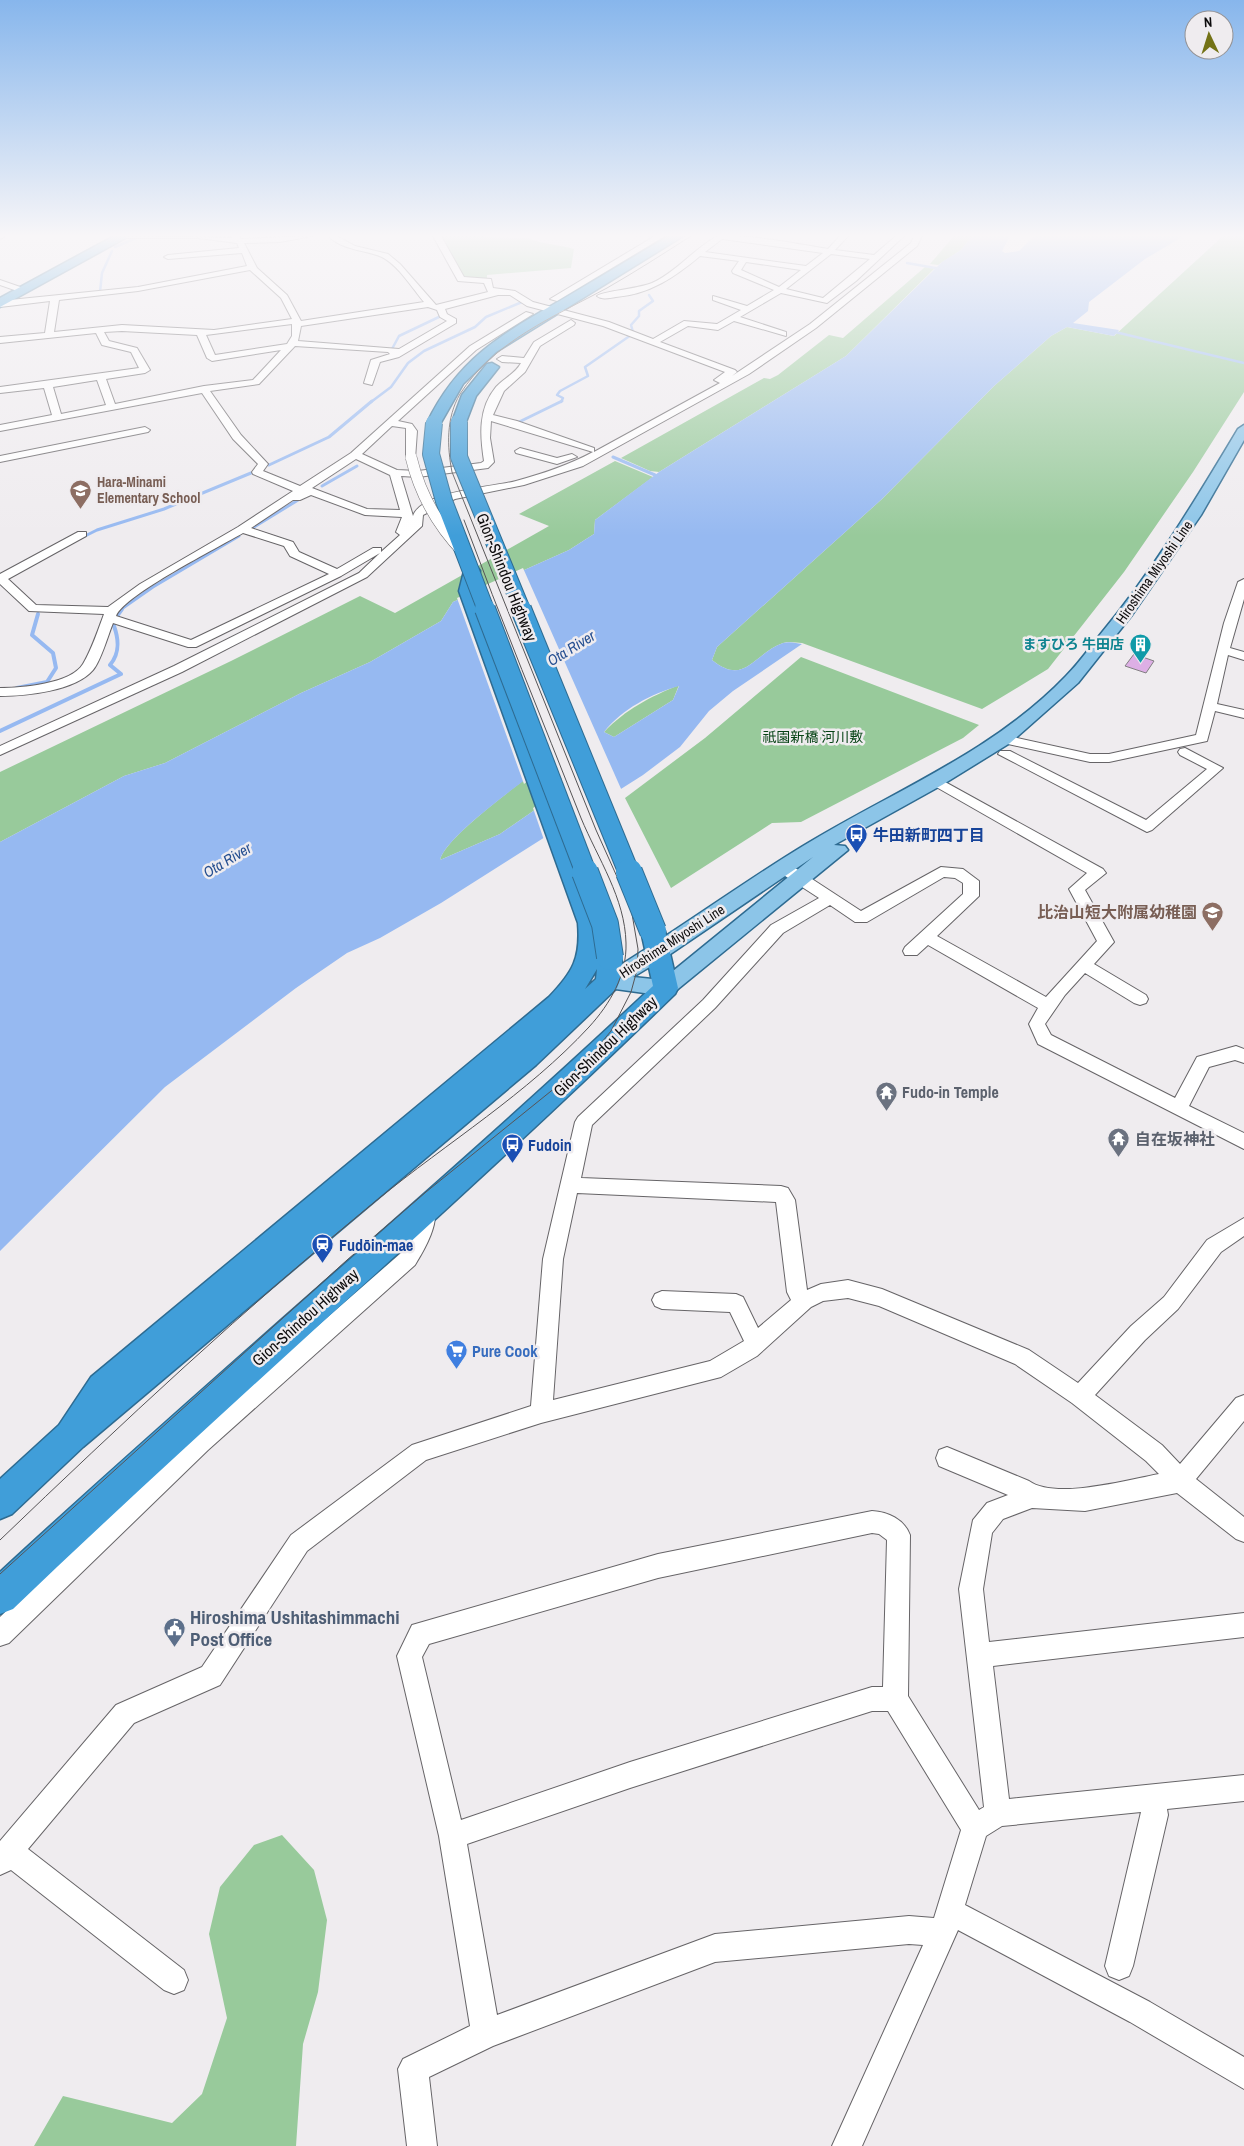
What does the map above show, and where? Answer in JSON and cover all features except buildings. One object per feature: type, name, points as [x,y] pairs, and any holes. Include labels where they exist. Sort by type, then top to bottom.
[{"type":"highway","name":"Gion-Shindou Highway","points":[[509,336],[474,363],[462,375],[441,404],[434,423],[431,454],[444,501],[605,924],[602,970]]},
{"type":"highway","name":"Gion-Shindou Highway","points":[[0,1596],[198,1428],[426,1209],[568,1082],[666,988],[655,930],[459,457],[459,422],[469,395],[502,358],[539,336]]},
{"type":"highway","name":"Gion-Shindou Highway","points":[[467,562],[468,591],[590,923],[591,950],[602,970]]},
{"type":"highway","points":[[0,1502],[71,1436],[528,1058],[602,970]]},
{"type":"main road","name":"Hiroshima Miyoshi Line","points":[[602,970],[666,988],[824,858],[1004,747],[1072,680],[1127,612],[1194,515],[1244,430]]},
{"type":"main road","name":"Hiroshima Miyoshi Line","points":[[1004,747],[1022,744],[1084,686],[1141,615],[1208,518],[1244,454]]},
{"type":"main road","name":"Hiroshima Miyoshi Line","points":[[602,970],[655,930],[696,927],[810,850],[943,785]]},
{"type":"street","points":[[0,340],[47,336]]},
{"type":"street","points":[[0,390],[48,385],[146,370],[134,350],[105,343],[102,336]]},
{"type":"street","points":[[202,336],[212,358],[292,345],[401,352],[428,336]]},
{"type":"street","points":[[0,428],[204,389],[256,382],[292,345],[296,336]]},
{"type":"street","points":[[0,692],[16,692],[71,680],[88,668],[110,615],[144,586],[242,529],[355,455],[473,348],[491,336]]},
{"type":"street","points":[[486,339],[504,336]]},
{"type":"street","points":[[355,455],[395,473],[418,474],[484,466],[489,462],[485,438],[490,407],[500,389],[522,370],[537,344],[547,336]]},
{"type":"street","points":[[520,451],[557,460],[590,450],[623,436],[645,420],[732,372],[638,336]]},
{"type":"street","points":[[653,342],[663,336]]},
{"type":"street","points":[[0,751],[178,669],[363,575],[418,524],[418,514],[431,502],[476,489],[526,482],[556,469],[579,464],[746,372],[798,336]]},
{"type":"street","points":[[369,383],[376,360],[396,355],[394,352]]},
{"type":"street","points":[[502,358],[527,361]]},
{"type":"street","points":[[101,377],[111,407]]},
{"type":"street","points":[[48,385],[57,417]]},
{"type":"street","points":[[204,389],[237,436],[263,464],[257,472],[300,490]]},
{"type":"street","points":[[487,417],[514,423],[590,450]]},
{"type":"street","points":[[390,423],[409,426],[412,431],[411,457],[415,479],[428,507],[467,562]]},
{"type":"street","points":[[0,459],[145,430]]},
{"type":"street","points":[[82,534],[1,582],[33,608],[110,615],[192,644],[360,562],[402,532],[408,519],[395,473]]},
{"type":"street","points":[[284,501],[288,502],[311,491],[365,512],[407,514]]},
{"type":"street","points":[[242,529],[289,544],[294,554],[328,568],[337,574]]},
{"type":"street","points":[[1022,744],[1090,758],[1109,758],[1172,746],[1202,738],[1224,650],[1244,582]]},
{"type":"street","points":[[1224,650],[1244,656]]},
{"type":"street","points":[[1210,706],[1244,714]]},
{"type":"street","points":[[1004,747],[1147,828],[1216,768],[1185,752]]},
{"type":"street","points":[[943,785],[1098,873],[1077,888],[1106,942],[1047,1005],[1037,1024],[1044,1039],[1244,1142]]},
{"type":"street","points":[[784,868],[861,918],[941,872],[958,872],[971,881],[971,896],[911,951]]},
{"type":"street","points":[[541,1413],[553,1259],[584,1122],[709,1004],[778,928],[830,898]]},
{"type":"street","points":[[926,937],[1047,1005]]},
{"type":"street","points":[[1083,965],[1140,999]]},
{"type":"street","points":[[1179,1108],[1203,1062],[1236,1052],[1244,1056]]},
{"type":"street","points":[[570,1185],[781,1194],[785,1200],[797,1292],[804,1301]]},
{"type":"street","points":[[1080,1396],[1138,1333],[1172,1303],[1214,1246],[1244,1226]]},
{"type":"street","points":[[174,1980],[5,1857],[126,1714],[211,1676],[299,1543],[420,1452],[541,1413],[714,1370],[750,1349],[804,1301],[821,1294],[848,1289],[882,1298],[1022,1357],[1080,1396],[1154,1453],[1180,1481],[1244,1531]]},
{"type":"street","points":[[662,1300],[736,1303],[751,1335],[758,1341]]},
{"type":"street","points":[[998,1813],[971,1589],[981,1528],[995,1510],[1032,1497],[1085,1500],[1180,1481],[1244,1405]]},
{"type":"street","points":[[0,1634],[62,1572],[198,1428]]},
{"type":"street","points":[[947,1458],[1021,1489],[1032,1497]]},
{"type":"street","points":[[486,2034],[452,1836],[410,1656],[421,1634],[658,1566],[872,1522],[883,1524],[900,1536],[895,1699],[975,1828]]},
{"type":"street","points":[[979,1655],[1244,1625]]},
{"type":"street","points":[[452,1836],[630,1775],[872,1699],[895,1699]]},
{"type":"street","points":[[847,2146],[947,1923],[975,1828],[998,1813],[1244,1788]]},
{"type":"street","points":[[1119,1966],[1156,1815],[1152,1797]]},
{"type":"street","points":[[422,2146],[413,2069],[486,2034],[715,1948],[909,1930],[947,1923],[1123,2003],[1244,2074]]},
{"type":"green space","points":[[828,336],[843,338],[845,336],[866,336],[846,356],[659,472],[650,471],[621,458],[764,378],[770,379],[778,375]]},
{"type":"green space","points":[[1051,336],[1244,336],[1244,392],[1193,472],[1124,572],[1048,669],[982,709],[802,643],[783,643],[741,669],[733,670],[723,667],[712,660],[717,647],[882,499],[994,386]]},
{"type":"green space","points":[[615,461],[653,477],[595,520],[594,534],[569,550],[453,602],[441,621],[370,662],[301,693],[165,763],[124,776],[0,842],[0,772],[231,661],[360,596],[395,613],[549,526],[519,514]]},
{"type":"green space","name":"祇園新橋 河川敷","points":[[801,657],[979,725],[963,738],[801,822],[772,823],[671,888],[625,798],[705,738]]},
{"type":"green space","points":[[679,685],[673,700],[614,737],[604,732],[639,704]]},
{"type":"green space","points":[[531,774],[568,776],[542,805],[500,834],[440,860],[445,851],[466,828]]},
{"type":"green space","points":[[282,1835],[314,1870],[327,1920],[318,1992],[303,2044],[296,2146],[34,2146],[63,2096],[172,2123],[202,2094],[227,2018],[209,1934],[220,1887],[254,1845]]},
{"type":"water","name":"Ota River","points":[[866,336],[1051,336],[994,386],[882,499],[717,647],[712,660],[723,667],[733,670],[741,669],[783,643],[802,644],[733,691],[709,711],[680,747],[643,775],[441,903],[380,938],[347,953],[296,988],[165,1087],[0,1251],[0,842],[124,776],[165,763],[301,693],[370,662],[441,621],[453,602],[569,550],[594,534],[595,520],[659,472],[846,356]],"holes":[[[679,686],[673,700],[614,737],[604,732],[628,709],[658,693]],[[531,775],[567,776],[542,805],[500,834],[440,860],[445,851],[466,828]]]},
{"type":"pier","points":[[523,568],[622,791],[544,840],[533,808],[541,803],[562,778],[532,777],[524,784],[457,598]]},
{"type":"waterway","points":[[392,349],[399,336]]},
{"type":"waterway","points":[[371,402],[391,387],[408,363],[424,351],[456,336]]},
{"type":"waterway","points":[[561,401],[563,398],[557,395],[560,391],[588,376],[585,367],[629,336]]},
{"type":"waterway","points":[[1132,336],[1244,363]]},
{"type":"waterway","points":[[269,465],[329,437],[372,401]]},
{"type":"waterway","points":[[523,424],[519,422],[561,401]]},
{"type":"waterway","points":[[613,457],[655,475]]},
{"type":"waterway","points":[[322,486],[357,466]]},
{"type":"waterway","points":[[81,538],[97,530],[164,509],[251,473]]},
{"type":"waterway","points":[[249,530],[303,497]]},
{"type":"waterway","points":[[120,610],[153,587],[239,536]]},
{"type":"waterway","points":[[117,616],[122,609]]},
{"type":"waterway","points":[[17,688],[47,682],[56,668],[53,653],[32,635],[38,614]]},
{"type":"waterway","points":[[0,731],[121,674],[110,665],[116,656],[118,646],[114,626]]},
{"type":"tram line","points":[[0,1574],[347,1260],[426,1192],[566,1079],[611,1031],[631,992],[637,970],[638,949],[631,908],[596,830],[452,472],[449,432],[455,403],[474,376],[490,359],[520,336]]},
{"type":"tram line","points":[[0,1540],[138,1409],[280,1282],[377,1200],[540,1074],[597,1018],[616,988],[626,955],[624,926],[616,894],[581,818],[464,520]]},
{"type":"place","name":"Hara-Minami Elementary School","points":[[81,509]]},
{"type":"place","name":"ますひろ 牛田店","points":[[1140,663]]},
{"type":"place","name":"牛田新町四丁目","points":[[857,854]]},
{"type":"place","name":"比治山短大附属幼稚園","points":[[1213,931]]},
{"type":"place","name":"Fudo-in Temple","points":[[886,1111]]},
{"type":"place","name":"自在坂神社","points":[[1119,1158]]},
{"type":"place","name":"Fudoin","points":[[512,1164]]},
{"type":"place","name":"Fudōin-mae","points":[[323,1264]]},
{"type":"place","name":"Pure Cook","points":[[456,1370]]},
{"type":"place","name":"Hiroshima Ushitashimmachi Post Office","points":[[174,1647]]}]
